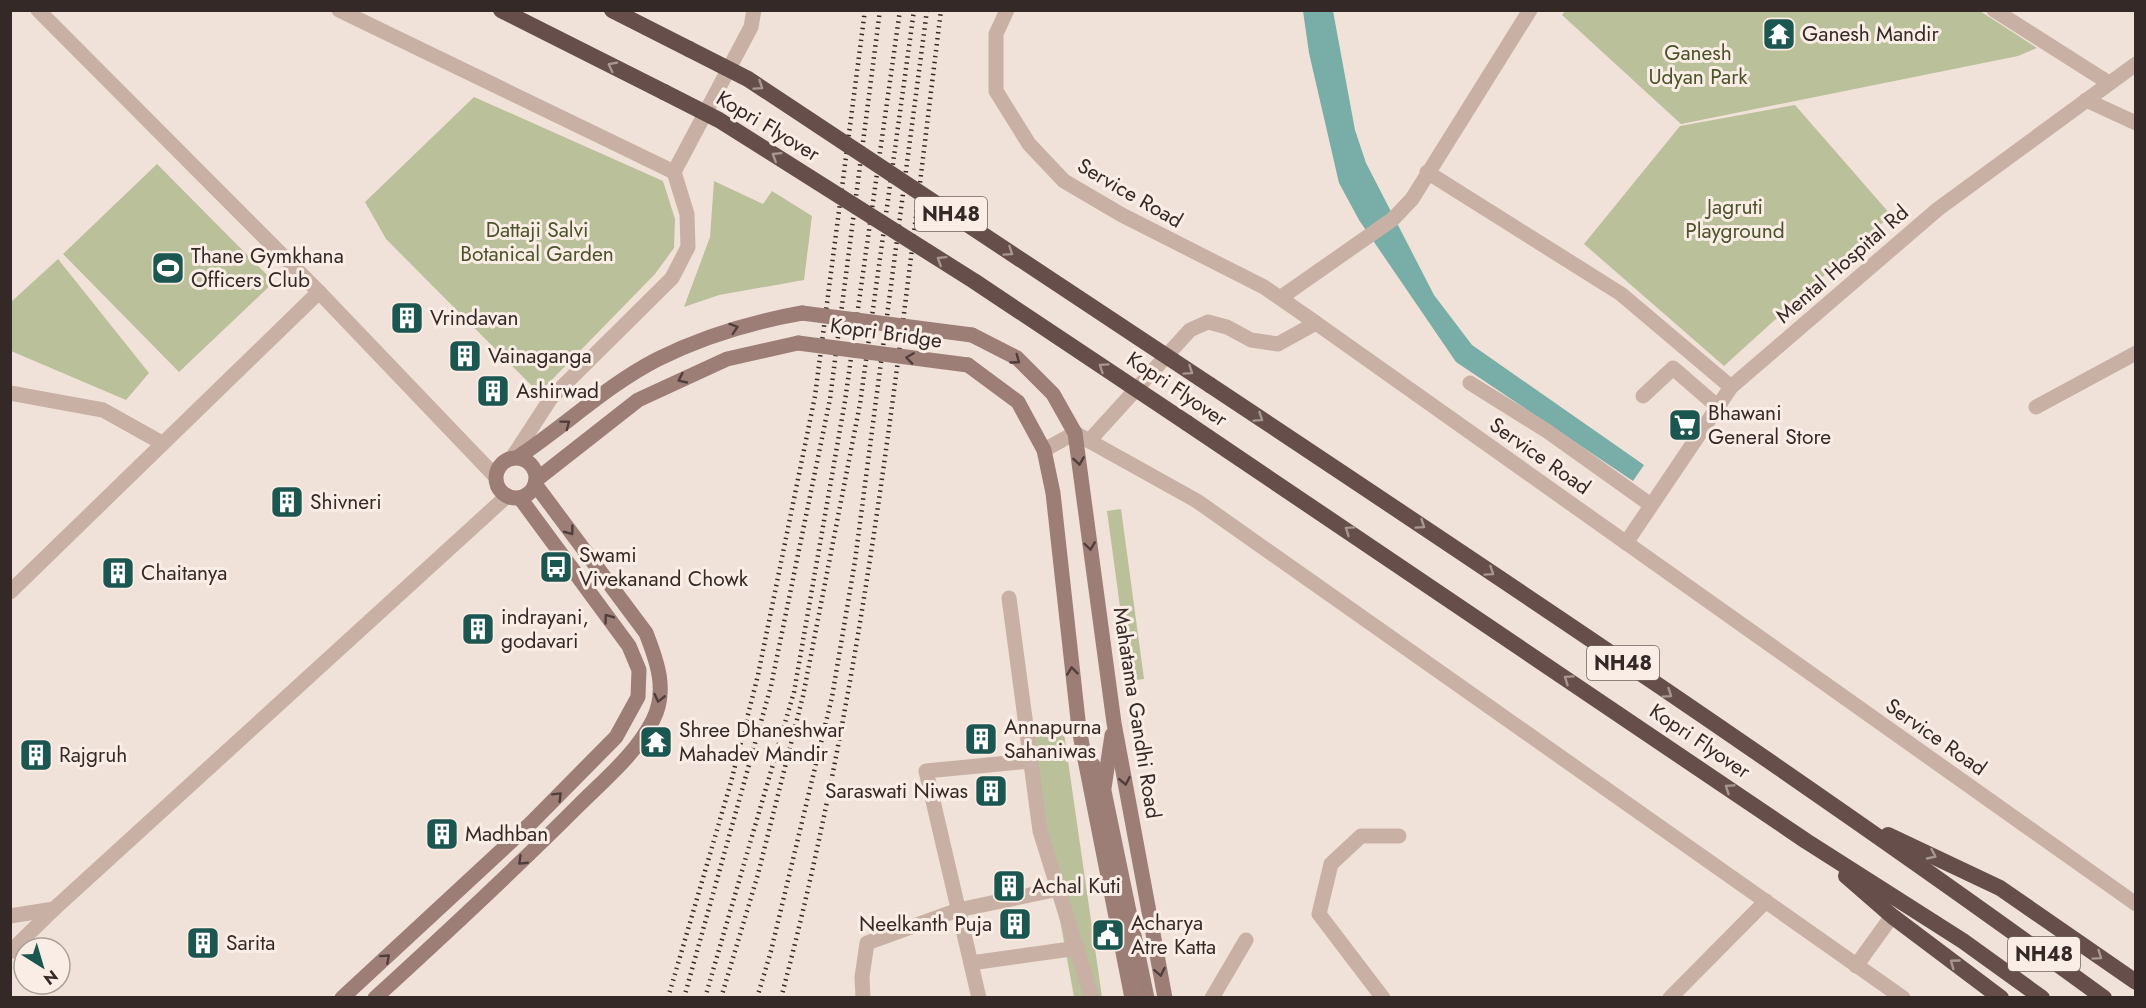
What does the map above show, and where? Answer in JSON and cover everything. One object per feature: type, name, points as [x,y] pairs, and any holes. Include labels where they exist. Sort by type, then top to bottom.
[{"type":"highway","name":"Kopri Flyover","points":[[501,10],[719,120],[974,281],[1415,574],[1806,841]]},
{"type":"highway","name":"Kopri Flyover","points":[[612,10],[748,79],[1441,538],[1841,812]]},
{"type":"highway","name":"NH48","points":[[1841,812],[1984,910],[2104,998]]},
{"type":"highway","points":[[1841,812],[2000,888],[2136,982]]},
{"type":"highway","name":"NH48","points":[[1806,841],[1964,941],[2042,998]]},
{"type":"highway","points":[[1806,841],[1892,916],[2001,998]]},
{"type":"main road","points":[[342,998],[531,823],[616,737],[639,697],[639,670],[629,646],[513,497],[499,489],[495,476],[501,464],[515,458],[656,360],[716,334],[752,322],[802,313],[972,335],[1017,358],[1053,394],[1075,433]]},
{"type":"main road","name":"Kopri Bridge","points":[[536,482],[638,400],[727,359],[798,343],[968,365],[1018,402],[1044,450]]},
{"type":"main road","name":"Mahatama Gandhi Road","points":[[1075,433],[1114,723],[1165,998]]},
{"type":"main road","points":[[1044,450],[1053,493],[1079,729],[1132,998]]},
{"type":"main road","points":[[513,497],[529,493],[536,482],[536,474],[530,462],[515,458]]},
{"type":"main road","points":[[375,998],[546,838],[630,753],[654,719],[662,685],[657,660],[646,633],[536,482]]},
{"type":"main road","points":[[629,646],[646,633]]},
{"type":"main road","points":[[1105,799],[1114,723]]},
{"type":"main road","points":[[1079,729],[1105,799],[1147,998]]},
{"type":"main road","points":[[616,737],[630,753]]},
{"type":"main road","points":[[531,823],[546,838]]},
{"type":"main road","points":[[431,918],[446,934]]},
{"type":"street","points":[[38,10],[319,292],[495,476]]},
{"type":"street","points":[[339,10],[674,172]]},
{"type":"street","points":[[515,458],[551,398],[672,279],[688,247],[687,214],[674,172],[751,27],[754,10]]},
{"type":"street","name":"Service Road","points":[[1007,10],[996,34],[996,91],[1036,151],[1064,181],[1122,215],[1264,287],[2136,904]]},
{"type":"street","points":[[1280,298],[1393,219],[1412,199],[1530,10]]},
{"type":"street","points":[[1994,10],[2109,84]]},
{"type":"street","name":"Mental Hospital Rd","points":[[1626,543],[1731,387],[1938,209],[2136,64]]},
{"type":"street","points":[[2086,100],[2136,123]]},
{"type":"street","points":[[1427,172],[1621,294],[1731,387]]},
{"type":"street","points":[[10,592],[319,292]]},
{"type":"street","points":[[1089,441],[1191,330],[1208,322],[1227,327],[1251,340],[1278,344],[1316,323]]},
{"type":"street","points":[[2036,406],[2136,353]]},
{"type":"street","points":[[1643,396],[1673,368],[1718,407]]},
{"type":"street","points":[[1470,383],[1547,431],[1651,505]]},
{"type":"street","points":[[10,393],[103,410],[162,443]]},
{"type":"street","points":[[1044,450],[1075,433],[1197,501],[1903,998]]},
{"type":"street","points":[[10,952],[54,909],[513,497]]},
{"type":"street","points":[[1009,598],[1040,831],[1092,998]]},
{"type":"street","points":[[979,998],[926,771],[1030,760]]},
{"type":"street","points":[[1383,998],[1319,914],[1331,864],[1361,837],[1399,836]]},
{"type":"street","points":[[863,998],[861,977],[867,943],[958,910],[1059,889]]},
{"type":"street","points":[[1670,998],[1766,901]]},
{"type":"street","points":[[10,916],[54,909]]},
{"type":"street","points":[[1857,966],[1892,916]]},
{"type":"street","points":[[1212,998],[1246,940]]},
{"type":"street","points":[[971,963],[1078,948]]},
{"type":"green space","name":"Ganesh Udyan Park","points":[[1565,11],[1980,11],[2037,48],[2018,56],[1681,124],[1562,15]]},
{"type":"green space","name":"Dattaji Salvi Botanical Garden","points":[[474,97],[663,181],[675,219],[674,248],[655,274],[539,393],[386,239],[365,202]]},
{"type":"green space","name":"Jagruti Playground","points":[[1795,105],[1891,215],[1724,366],[1584,244],[1680,126]]},
{"type":"green space","name":"Thane Gymkhana Officers Club","points":[[157,164],[274,282],[179,372],[63,254]]},
{"type":"green space","points":[[714,181],[763,204],[772,191],[812,216],[804,280],[719,295],[684,307],[710,237]]},
{"type":"green space","points":[[58,259],[149,373],[126,400],[11,351],[11,302]]},
{"type":"green space","points":[[1121,509],[1144,679],[1130,681],[1107,511]]},
{"type":"green space","points":[[1064,733],[1102,997],[1074,997],[1027,738]]},
{"type":"water","points":[[1303,11],[1333,11],[1355,130],[1366,163],[1434,295],[1472,345],[1644,465],[1633,481],[1456,362],[1359,220],[1339,183],[1309,53]]},
{"type":"railway","points":[[668,998],[731,782],[758,675],[815,396],[865,10]]},
{"type":"railway","points":[[684,998],[771,686],[830,399],[880,10]]},
{"type":"railway","points":[[705,998],[794,692],[845,401],[900,10]]},
{"type":"railway","points":[[721,998],[758,874],[803,696],[860,404],[914,10]]},
{"type":"railway","points":[[757,998],[771,951],[832,697],[855,561],[927,10]]},
{"type":"railway","points":[[781,998],[811,876],[837,754],[859,631],[895,383],[941,10]]},
{"type":"place","name":"Ganesh Mandir","points":[[1779,34]]},
{"type":"place","name":"Thane Gymkhana Officers Club","points":[[168,268]]},
{"type":"place","name":"Vrindavan","points":[[407,318]]},
{"type":"place","name":"Vainaganga","points":[[465,356]]},
{"type":"place","name":"Ashirwad","points":[[493,391]]},
{"type":"place","name":"Bhawani General Store","points":[[1685,425]]},
{"type":"place","name":"Shivneri","points":[[287,502]]},
{"type":"place","name":"Swami Vivekanand Chowk","points":[[556,567]]},
{"type":"place","name":"Chaitanya","points":[[118,573]]},
{"type":"place","name":"indrayani, godavari","points":[[478,629]]},
{"type":"place","name":"Annapurna Sahaniwas","points":[[981,739]]},
{"type":"place","name":"Shree Dhaneshwar Mahadev Mandir","points":[[656,742]]},
{"type":"place","name":"Rajgruh","points":[[36,755]]},
{"type":"place","name":"Saraswati Niwas","points":[[991,791]]},
{"type":"place","name":"Madhban","points":[[442,834]]},
{"type":"place","name":"Achal Kuti","points":[[1009,886]]},
{"type":"place","name":"Neelkanth Puja","points":[[1015,924]]},
{"type":"place","name":"Acharya Atre Katta","points":[[1108,935]]},
{"type":"place","name":"Sarita","points":[[203,943]]}]
